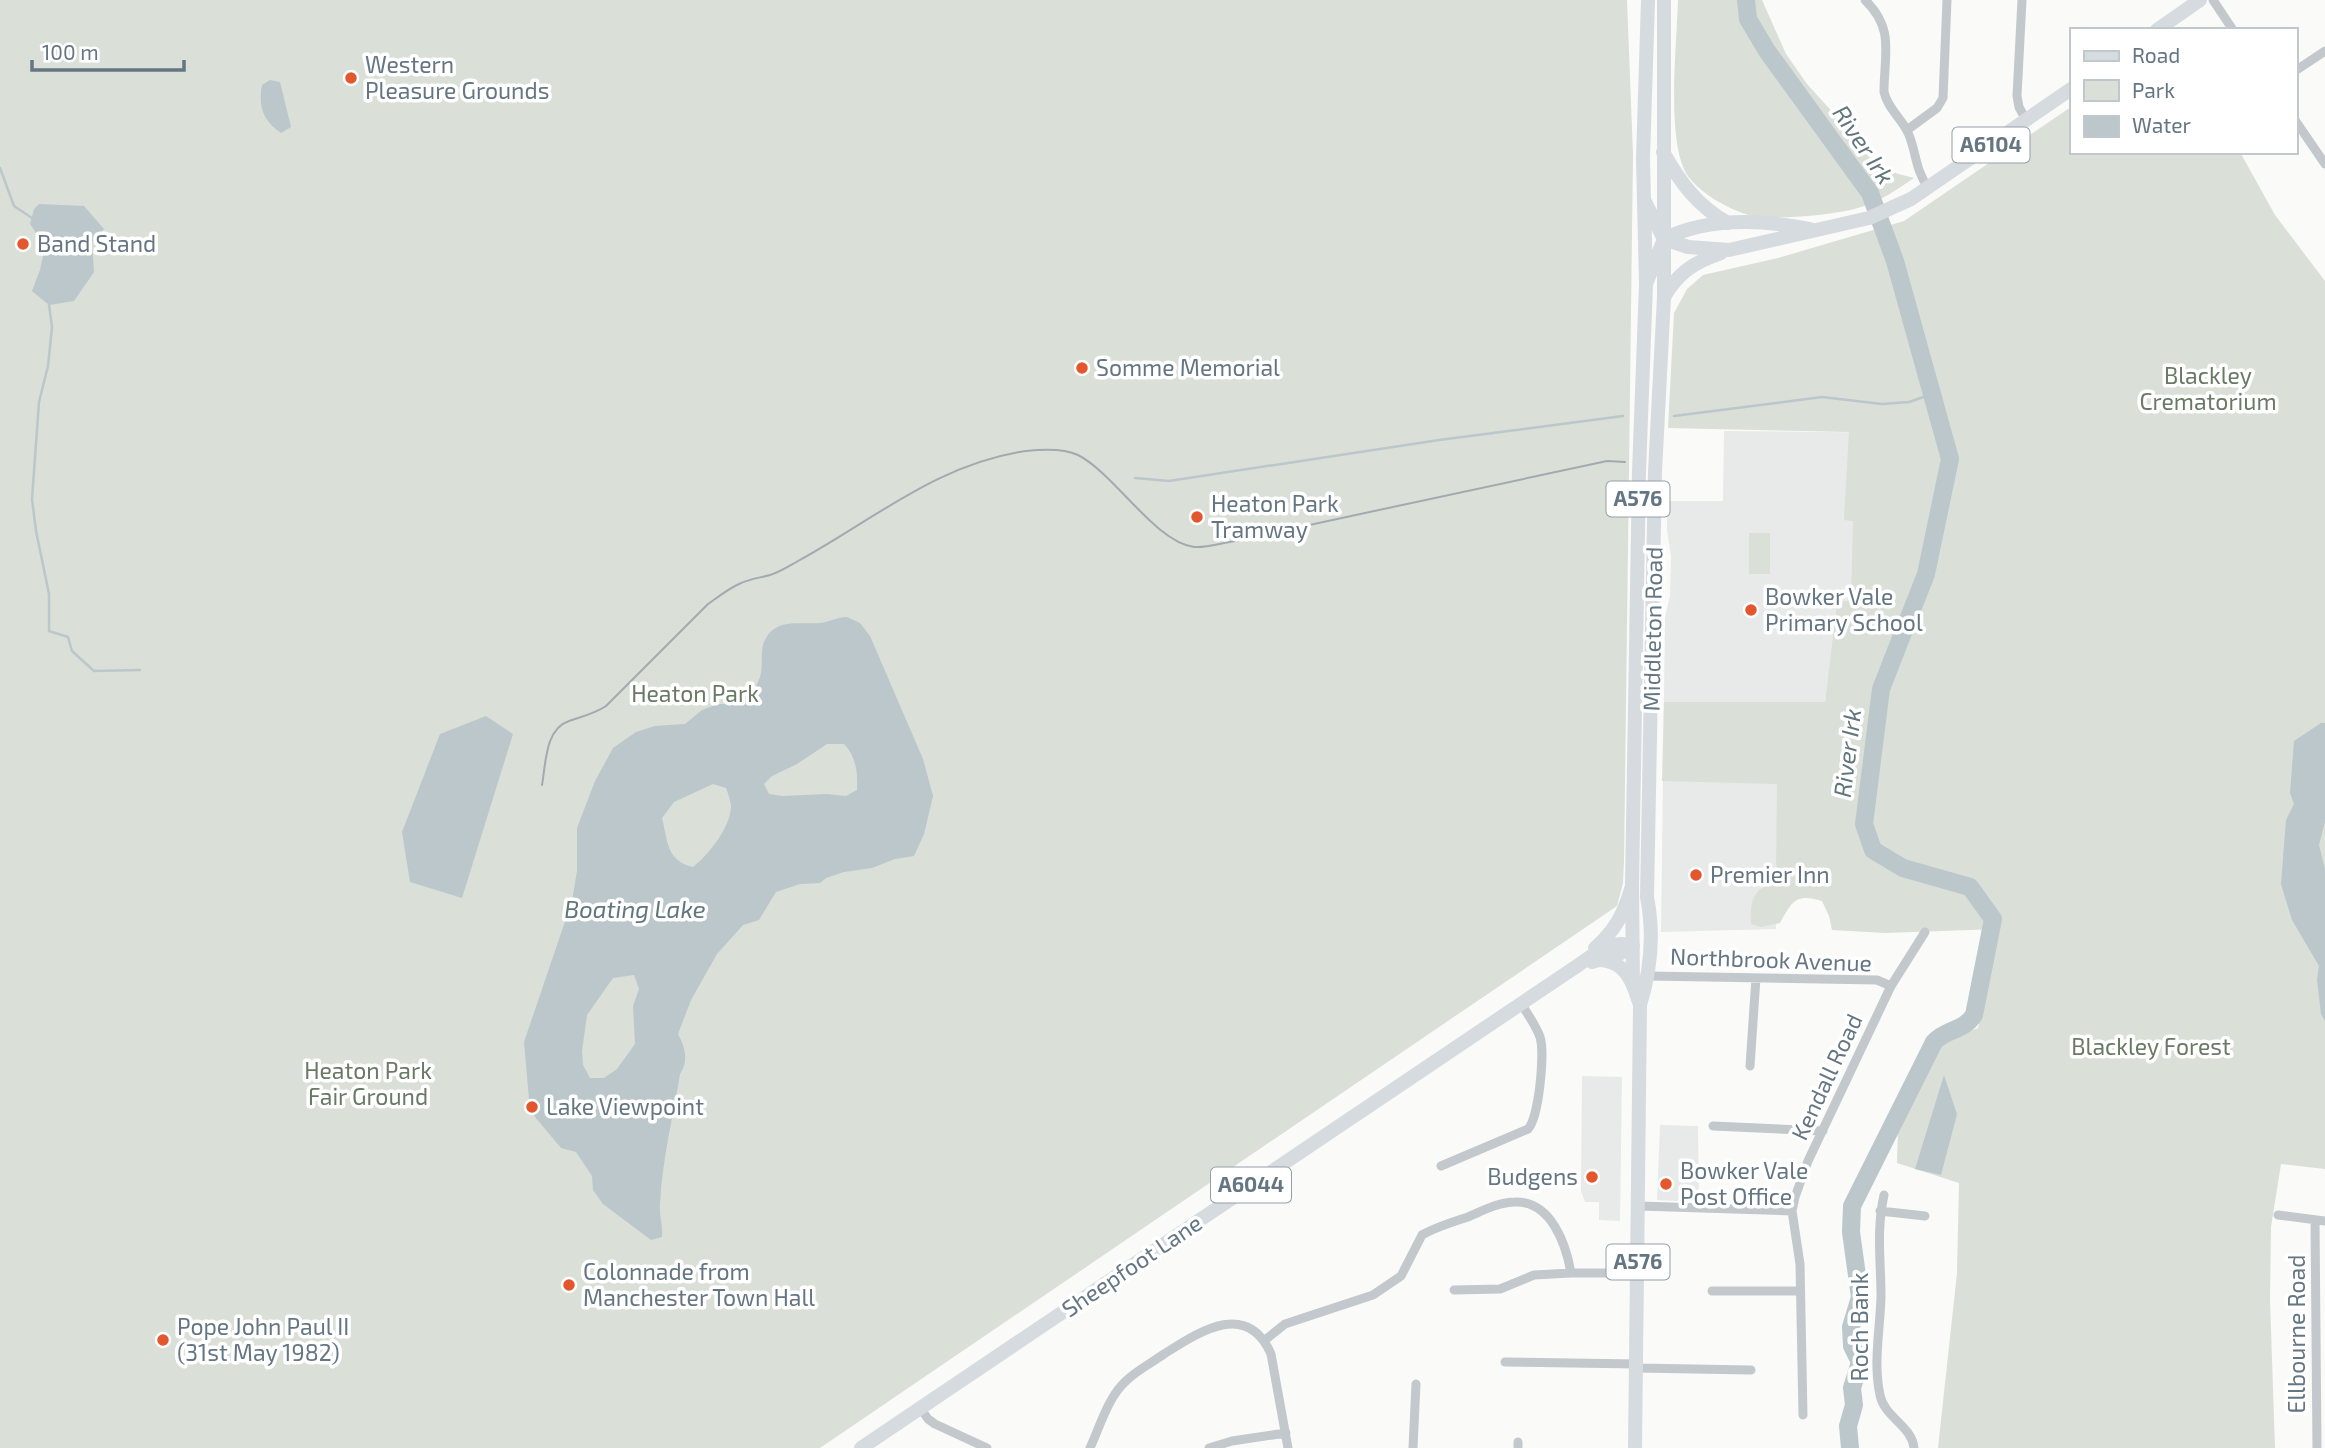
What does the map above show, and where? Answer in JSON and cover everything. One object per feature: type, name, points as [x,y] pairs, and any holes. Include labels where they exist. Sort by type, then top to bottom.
[{"type":"main road","name":"Middleton Road","points":[[1640,1005],[1633,985],[1632,885],[1639,472],[1646,284],[1644,200],[1648,0]]},
{"type":"main road","name":"Middleton Road","points":[[1635,1448],[1640,1005],[1649,968],[1650,920],[1647,897],[1655,472],[1664,298],[1664,0]]},
{"type":"main road","points":[[2160,28],[2200,0]]},
{"type":"main road","name":"A6104","points":[[1811,230],[1869,218],[1911,199],[2070,90]]},
{"type":"main road","points":[[1662,151],[1692,196],[1730,224]]},
{"type":"main road","points":[[1644,200],[1664,239],[1688,247],[1729,250]]},
{"type":"main road","points":[[1646,284],[1664,239],[1699,226],[1783,224],[1811,230]]},
{"type":"main road","points":[[1664,298],[1673,282],[1685,270],[1705,258],[1811,230]]},
{"type":"main road","points":[[1633,798],[1650,782]]},
{"type":"main road","name":"Sheepfoot Lane","points":[[1577,966],[1612,932],[1626,906],[1632,885]]},
{"type":"main road","name":"A576","points":[[1633,946],[1640,937],[1642,911],[1647,897]]},
{"type":"main road","name":"Sheepfoot Lane","points":[[861,1448],[1577,966],[1613,944],[1625,943],[1633,946]]},
{"type":"main road","points":[[1633,946],[1649,968]]},
{"type":"main road","name":"Sheepfoot Lane","points":[[1577,966],[1621,953],[1633,946]]},
{"type":"main road","points":[[1599,960],[1614,962],[1620,966],[1633,985]]},
{"type":"street","points":[[1865,0],[1884,27],[1886,101],[1907,130],[1918,173],[1928,188]]},
{"type":"street","points":[[1907,130],[1937,108],[1943,98],[1947,0]]},
{"type":"street","points":[[2022,0],[2017,96],[2026,120]]},
{"type":"street","points":[[2213,0],[2232,28]]},
{"type":"street","points":[[2297,70],[2325,51]]},
{"type":"street","points":[[2297,123],[2325,164]]},
{"type":"street","name":"Kendall Road","points":[[1803,1415],[1800,1264],[1793,1211],[1799,1184],[1891,986],[1925,932]]},
{"type":"street","name":"Northbrook Avenue","points":[[1649,968],[1756,978],[1877,981],[1891,986]]},
{"type":"street","points":[[1750,1066],[1756,978]]},
{"type":"street","points":[[1441,1166],[1532,1125],[1537,1109],[1541,1039],[1521,1003]]},
{"type":"street","points":[[1713,1126],[1823,1131]]},
{"type":"street","name":"Roch Bank","points":[[1884,1195],[1878,1221],[1881,1298],[1877,1360],[1880,1396],[1885,1409],[1911,1437],[1914,1448]]},
{"type":"street","points":[[1265,1340],[1285,1324],[1373,1295],[1401,1276],[1422,1235],[1502,1204],[1516,1201],[1530,1205],[1549,1218],[1565,1244],[1571,1273]]},
{"type":"street","points":[[1639,1206],[1793,1211]]},
{"type":"street","points":[[1880,1212],[1925,1216]]},
{"type":"street","points":[[2278,1215],[2320,1220]]},
{"type":"street","name":"Ellbourne Road","points":[[2316,1448],[2321,1414],[2320,1220]]},
{"type":"street","points":[[1454,1290],[1500,1289],[1534,1275],[1608,1273]]},
{"type":"street","points":[[1712,1291],[1800,1291]]},
{"type":"street","points":[[1090,1448],[1115,1394],[1130,1377],[1198,1332],[1216,1325],[1238,1324],[1265,1340],[1271,1354],[1288,1448]]},
{"type":"street","points":[[1506,1362],[1751,1370]]},
{"type":"street","points":[[1413,1448],[1416,1384]]},
{"type":"street","points":[[921,1409],[935,1424],[987,1448]]},
{"type":"street","points":[[1209,1448],[1232,1441],[1286,1433]]},
{"type":"shaded area","name":"Bowker Vale Primary School","points":[[1724,431],[1920,433],[1911,604],[1837,601],[1816,778],[1778,784],[1776,929],[1661,932],[1665,617],[1670,596],[1671,557],[1667,501],[1723,501]]},
{"type":"shaded area","points":[[1582,1076],[1622,1077],[1620,1221],[1599,1220],[1599,1202],[1585,1202],[1581,1191]]},
{"type":"shaded area","points":[[1660,1125],[1698,1126],[1699,1202],[1657,1200]]},
{"type":"green space","name":"Heaton Park","points":[[0,0],[1627,0],[1633,155],[1624,861],[1623,883],[1617,906],[820,1448],[0,1448]]},
{"type":"green space","points":[[1678,0],[1762,0],[1786,54],[1807,84],[1868,156],[1891,172],[1914,178],[1864,206],[1841,212],[1796,217],[1749,215],[1705,193],[1684,169],[1676,133],[1674,87]]},
{"type":"green space","name":"Blackley Forest","points":[[2070,108],[2070,154],[2241,154],[2275,215],[2325,281],[2325,1169],[2281,1164],[2271,1227],[2270,1300],[2275,1448],[1938,1448],[1957,1273],[1959,1183],[1897,1163],[1898,1129],[1942,1041],[1978,1028],[1998,929],[1885,933],[1832,930],[1822,901],[1806,898],[1792,904],[1780,923],[1761,927],[1751,924],[1754,897],[1762,888],[1776,881],[1777,784],[1662,781],[1664,702],[1825,702],[1837,601],[1851,601],[1853,521],[1844,520],[1849,432],[1668,428],[1674,313],[1687,289],[1703,275],[1778,258],[1904,221]]},
{"type":"green space","points":[[1749,533],[1770,533],[1770,574],[1749,574]]},
{"type":"water","points":[[270,80],[280,82],[291,127],[281,133],[263,112],[262,85]]},
{"type":"water","points":[[39,204],[84,206],[104,229],[92,243],[94,272],[74,301],[49,305],[32,291],[45,246],[30,224],[34,209]]},
{"type":"water","name":"Boating Lake","points":[[843,617],[860,623],[870,636],[923,759],[933,796],[924,834],[914,856],[895,859],[872,868],[844,872],[820,883],[800,884],[776,892],[759,920],[743,925],[717,954],[691,1000],[678,1034],[685,1059],[663,1172],[660,1208],[662,1237],[651,1240],[603,1204],[593,1190],[592,1176],[576,1152],[561,1148],[535,1117],[529,1099],[524,1042],[572,901],[577,871],[577,828],[595,781],[613,748],[636,732],[655,726],[685,724],[702,710],[718,704],[727,704],[731,695],[755,689],[761,673],[763,644],[776,628],[790,624],[820,623]],"holes":[[[827,744],[844,744],[848,749],[855,765],[857,790],[846,796],[769,794],[764,784],[772,776],[797,764]],[[713,784],[726,788],[729,796],[730,813],[724,830],[706,855],[693,867],[678,860],[670,850],[662,818],[674,802]],[[634,975],[639,989],[633,1006],[635,1044],[617,1069],[604,1078],[590,1078],[583,1065],[582,1051],[587,1015],[613,978]]]},
{"type":"water","points":[[486,716],[513,734],[462,898],[410,882],[402,832],[440,734]]},
{"type":"water","points":[[2325,723],[2325,822],[2319,845],[2325,869],[2325,1021],[2321,1014],[2317,979],[2319,966],[2292,920],[2281,884],[2286,820],[2294,804],[2290,793],[2294,741]]},
{"type":"water","points":[[1944,1075],[1957,1114],[1941,1175],[1915,1169]]},
{"type":"waterway","name":"River Irk","points":[[1746,0],[1748,19],[1767,51],[1870,193],[1895,261],[1950,459],[1926,574],[1881,689],[1864,824],[1873,850],[1903,868],[1970,887],[1993,919],[1974,1015],[1965,1024],[1934,1042],[1852,1206],[1851,1232],[1860,1297],[1851,1327],[1852,1346],[1860,1362],[1852,1388],[1854,1405],[1848,1426],[1850,1448]]},
{"type":"waterway","points":[[0,168],[14,206],[32,218]]},
{"type":"waterway","points":[[49,305],[52,327],[48,366],[39,402],[32,499],[49,594],[49,631],[68,637],[72,651],[94,671],[140,670]]},
{"type":"waterway","points":[[1674,416],[1822,397],[1882,404],[1909,402],[1932,394]]},
{"type":"waterway","points":[[1135,478],[1169,481],[1439,440],[1623,416]]},
{"type":"tram line","points":[[542,785],[548,748],[555,731],[569,721],[606,706],[708,604],[739,584],[784,569],[935,480],[994,457],[1046,450],[1078,455],[1092,464],[1165,533],[1194,547],[1230,542],[1607,461],[1625,462]]},
{"type":"place","name":"Western Pleasure Grounds","points":[[351,78]]},
{"type":"place","name":"Band Stand","points":[[23,244]]},
{"type":"place","name":"Somme Memorial","points":[[1082,368]]},
{"type":"place","name":"Heaton Park Tramway","points":[[1197,517]]},
{"type":"place","name":"Bowker Vale Primary School","points":[[1751,610]]},
{"type":"place","name":"Premier Inn","points":[[1696,875]]},
{"type":"place","name":"Lake Viewpoint","points":[[532,1107]]},
{"type":"place","name":"Budgens","points":[[1592,1177]]},
{"type":"place","name":"Bowker Vale Post Office","points":[[1666,1184]]},
{"type":"place","name":"Colonnade from Manchester Town Hall","points":[[569,1285]]},
{"type":"place","name":"Pope John Paul II (31st May 1982)","points":[[163,1340]]},
{"type":"park label","name":"Blackley Crematorium","points":[[2208,389]]},
{"type":"park label","name":"Heaton Park Fair Ground","points":[[368,1084]]}]
